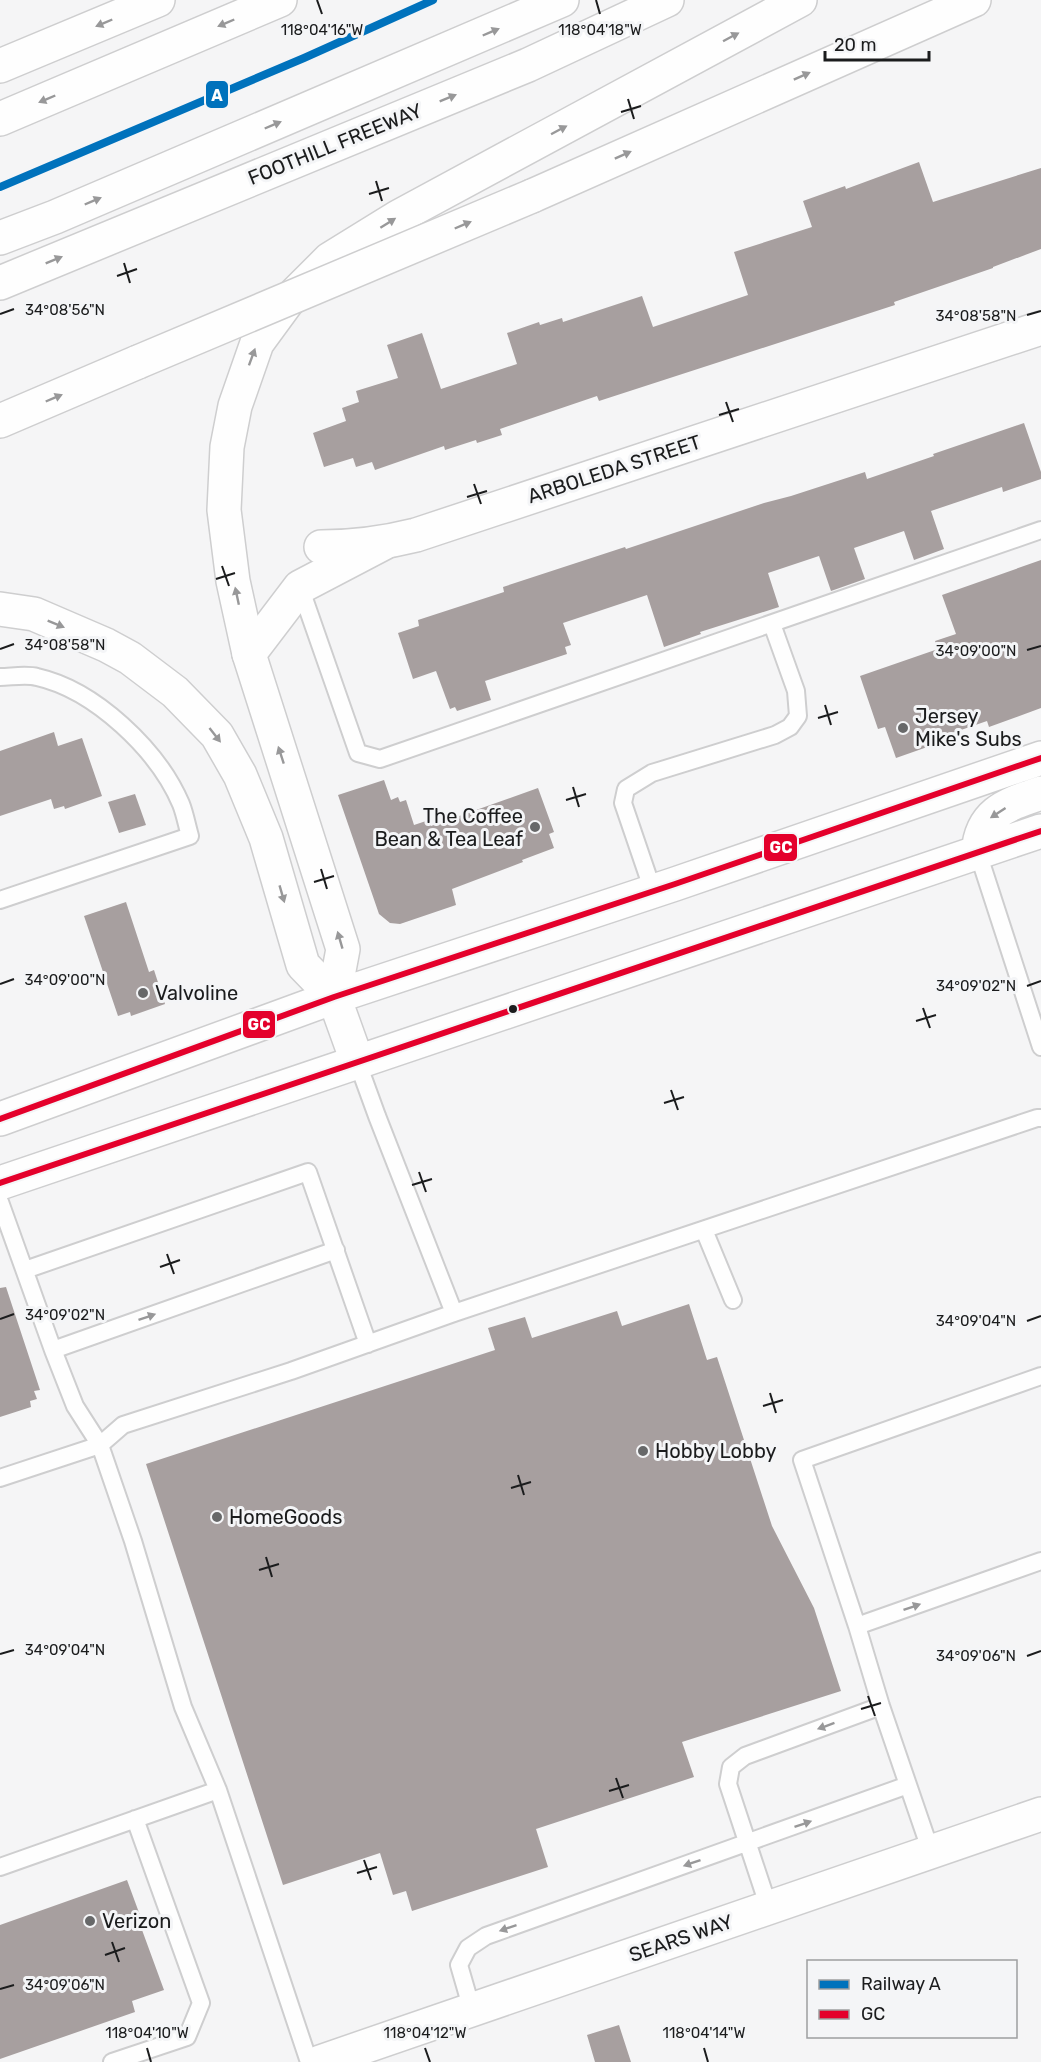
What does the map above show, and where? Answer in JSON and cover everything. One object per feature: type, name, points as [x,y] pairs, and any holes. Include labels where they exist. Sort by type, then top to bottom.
[{"type":"main road","points":[[0,66],[158,0]]},
{"type":"main road","points":[[0,119],[280,0]]},
{"type":"main road","points":[[0,238],[55,217],[562,0]]},
{"type":"main road","name":"FOOTHILL FREEWAY","points":[[0,283],[528,65],[667,0]]},
{"type":"main road","points":[[334,998],[344,949],[249,654],[233,581],[224,510],[227,447],[235,405],[257,343],[287,302],[330,259],[398,217],[800,0]]},
{"type":"main road","points":[[0,421],[532,196],[974,0]]},
{"type":"main road","name":"ARBOLEDA STREET","points":[[321,547],[352,547],[384,543],[416,535],[1041,328]]},
{"type":"main road","points":[[249,654],[300,587],[384,543]]},
{"type":"main road","points":[[0,609],[34,614],[106,645],[130,658],[175,692],[217,735],[240,775],[266,838],[303,964],[334,998],[357,1061]]},
{"type":"main road","points":[[0,1119],[334,998],[1041,758]]},
{"type":"main road","points":[[978,853],[979,836],[991,815],[1041,793]]},
{"type":"main road","points":[[0,1183],[1041,831]]},
{"type":"main road","name":"SEARS WAY","points":[[320,2062],[1041,1814]]},
{"type":"lane","points":[[300,587],[358,753],[380,759],[1041,530]]},
{"type":"lane","points":[[653,891],[623,803],[626,789],[652,773],[775,735],[790,727],[798,716],[796,691],[772,624]]},
{"type":"lane","points":[[0,677],[36,676],[81,694],[122,723],[157,764],[181,805],[190,836],[0,900]]},
{"type":"lane","points":[[978,853],[1041,1047]]},
{"type":"lane","points":[[357,1061],[376,1116],[454,1313]]},
{"type":"lane","points":[[0,1478],[100,1445],[123,1425],[291,1371],[454,1313],[1041,1118]]},
{"type":"lane","points":[[25,1270],[308,1172],[368,1344]]},
{"type":"lane","points":[[0,1202],[75,1406],[100,1445],[133,1541],[183,1707],[218,1790],[309,2062]]},
{"type":"lane","points":[[704,1230],[733,1300]]},
{"type":"lane","points":[[53,1350],[336,1250]]},
{"type":"lane","points":[[931,1852],[881,1706],[802,1460],[1041,1376]]},
{"type":"lane","points":[[857,1626],[1041,1561]]},
{"type":"lane","points":[[769,1908],[728,1784],[731,1767],[746,1756],[881,1706]]},
{"type":"lane","points":[[472,2010],[459,1965],[468,1948],[486,1936],[908,1785]]},
{"type":"lane","points":[[0,1867],[218,1790]]},
{"type":"lane","points":[[112,2062],[187,2037],[201,2002],[135,1819]]},
{"type":"building","points":[[919,162],[933,202],[1041,168],[1041,249],[894,302],[895,305],[599,401],[597,396],[500,429],[502,435],[477,443],[476,440],[445,450],[444,446],[375,470],[372,462],[356,467],[353,458],[324,467],[313,433],[346,421],[342,408],[359,402],[356,391],[398,378],[387,345],[422,333],[441,389],[517,364],[507,333],[539,322],[540,325],[562,318],[563,322],[642,296],[653,327],[748,295],[734,252],[812,227],[803,201],[845,186],[846,189]]},
{"type":"building","points":[[1024,423],[1041,472],[1041,479],[1003,492],[1002,487],[931,511],[944,549],[914,560],[904,531],[854,548],[865,579],[831,591],[819,556],[768,573],[779,607],[700,632],[701,634],[664,647],[647,595],[563,623],[571,645],[565,647],[567,654],[485,681],[491,700],[457,711],[455,707],[450,709],[436,671],[413,679],[398,633],[419,626],[418,620],[504,592],[503,587],[625,547],[626,549],[865,472],[867,479]]},
{"type":"building","points":[[1041,560],[1041,708],[989,727],[987,721],[932,740],[933,745],[896,758],[885,727],[878,729],[860,676],[938,649],[935,641],[956,634],[942,595]]},
{"type":"building","points":[[54,732],[58,746],[82,738],[102,796],[65,809],[64,806],[54,809],[51,799],[0,816],[0,751]]},
{"type":"building","points":[[384,780],[391,800],[398,797],[400,802],[406,800],[414,825],[429,820],[431,826],[538,788],[554,832],[549,834],[554,848],[452,889],[456,905],[400,924],[390,923],[379,914],[338,795]]},
{"type":"building","points":[[135,794],[146,825],[119,833],[108,802]]},
{"type":"building","points":[[126,902],[149,972],[154,970],[165,1004],[131,1016],[130,1012],[118,1016],[84,916]]},
{"type":"building","points":[[6,1287],[40,1390],[34,1391],[37,1399],[30,1401],[31,1407],[0,1417],[0,1288]]},
{"type":"building","points":[[689,1304],[707,1360],[717,1357],[772,1526],[814,1608],[841,1691],[682,1742],[694,1777],[536,1829],[548,1867],[412,1911],[406,1891],[393,1895],[380,1853],[283,1885],[146,1464],[495,1350],[488,1328],[525,1317],[532,1338],[617,1311],[622,1326]]},
{"type":"building","points":[[127,1880],[141,1918],[138,1919],[164,1990],[132,2001],[135,2012],[0,2059],[0,1925]]},
{"type":"building","points":[[619,2025],[631,2062],[595,2062],[587,2035]]},
{"type":"rail line","name":"A","points":[[0,187],[304,58],[433,0]]},
{"type":"transit line","name":"GC","points":[[0,1119],[334,997],[675,884],[1041,758]]},
{"type":"transit line","name":"GC","points":[[0,1183],[1041,831]]},
{"type":"place","name":"Jersey Mike's Subs","points":[[903,728]]},
{"type":"place","name":"The Coffee Bean & Tea Leaf","points":[[535,827]]},
{"type":"place","name":"Valvoline","points":[[143,993]]},
{"type":"place","name":"Hobby Lobby","points":[[643,1451]]},
{"type":"place","name":"HomeGoods","points":[[217,1517]]},
{"type":"place","name":"Verizon","points":[[90,1921]]}]
